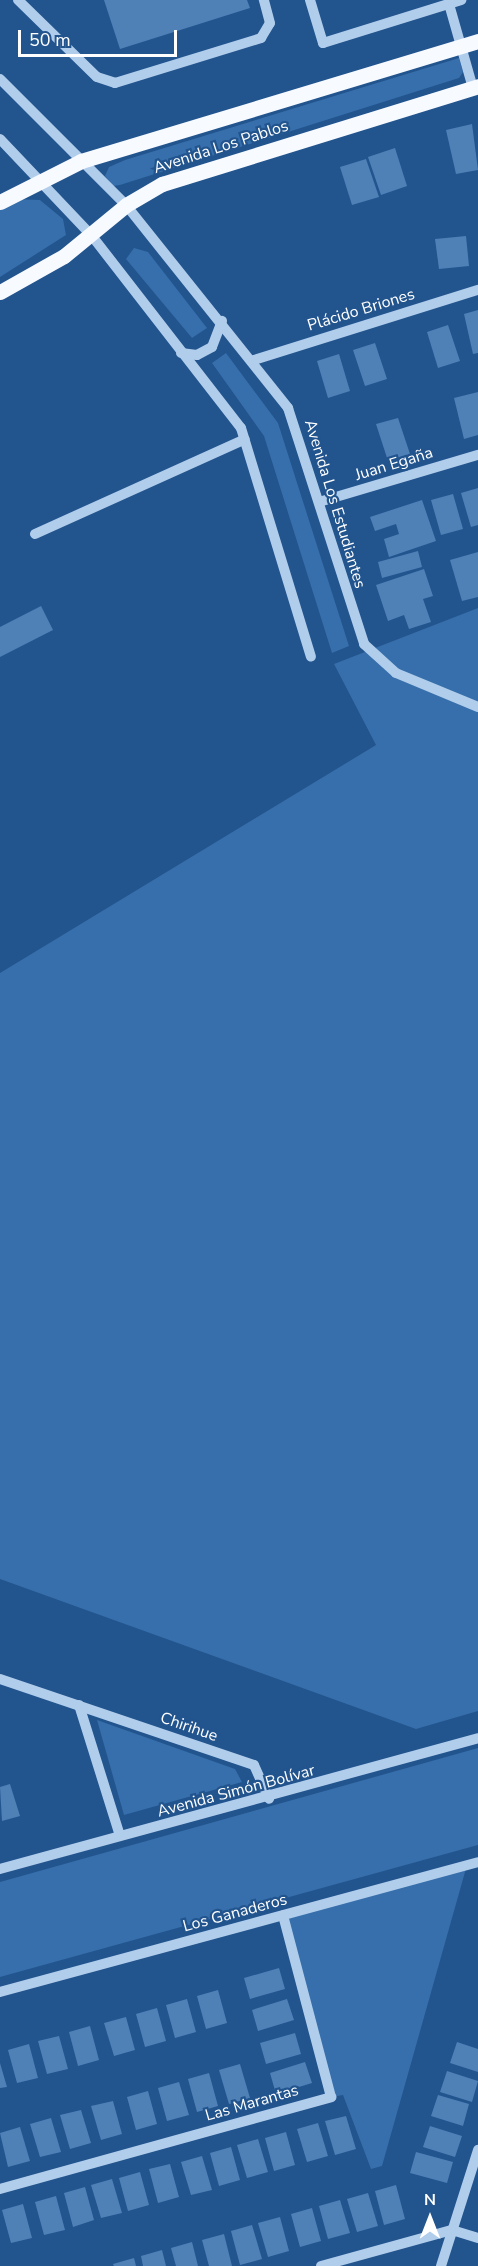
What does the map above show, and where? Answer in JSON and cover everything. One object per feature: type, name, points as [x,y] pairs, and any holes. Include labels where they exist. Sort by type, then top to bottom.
[{"type":"main road","name":"Avenida Los Pablos","points":[[0,202],[41,179],[81,161],[478,41]]},
{"type":"main road","name":"Avenida Los Pablos","points":[[0,292],[92,236],[126,206],[193,174],[476,87]]},
{"type":"street","points":[[18,0],[97,77],[115,83],[261,38],[270,23],[264,0]]},
{"type":"street","points":[[310,0],[323,43],[461,0]]},
{"type":"street","points":[[449,4],[460,46],[476,87]]},
{"type":"street","name":"Avenida Los Estudiantes","points":[[0,79],[126,206],[254,360],[295,421],[364,644],[396,673],[478,707]]},
{"type":"street","points":[[0,139],[41,179],[92,236],[245,439],[311,657]]},
{"type":"street","name":"Plácido Briones","points":[[254,360],[478,290]]},
{"type":"street","points":[[181,353],[197,355],[212,347],[222,321]]},
{"type":"street","points":[[35,534],[245,439]]},
{"type":"street","name":"Juan Egaña","points":[[319,502],[478,455]]},
{"type":"street","name":"Chirihue","points":[[2,1681],[80,1705],[254,1766],[269,1799]]},
{"type":"street","points":[[80,1705],[120,1836]]},
{"type":"street","name":"Avenida Simón Bolívar","points":[[0,1869],[269,1799],[478,1738]]},
{"type":"street","name":"Los Ganaderos","points":[[0,1992],[478,1862]]},
{"type":"street","name":"Las Marantas","points":[[0,2189],[331,2097],[283,1915]]},
{"type":"street","points":[[441,2266],[478,2150]]},
{"type":"street","points":[[321,2266],[452,2230],[478,2238]]},
{"type":"shaded area","points":[[459,58],[463,72],[459,78],[120,185],[113,186],[105,176],[109,167],[125,160]]},
{"type":"shaded area","points":[[13,199],[40,200],[63,219],[66,235],[0,277],[0,206]]},
{"type":"shaded area","points":[[134,248],[148,252],[207,328],[192,338],[126,259]]},
{"type":"shaded area","points":[[226,353],[278,423],[349,646],[332,653],[264,436],[212,363]]},
{"type":"shaded area","points":[[478,608],[478,1711],[416,1729],[0,1579],[0,973],[376,745],[334,664]]},
{"type":"shaded area","points":[[97,1720],[235,1769],[242,1782],[124,1815]]},
{"type":"shaded area","points":[[478,1748],[478,1845],[0,1977],[0,1882]]},
{"type":"shaded area","points":[[467,1865],[382,2166],[371,2169],[343,2095],[331,2097],[283,1915]]},
{"type":"building","points":[[104,0],[247,0],[250,8],[120,49]]},
{"type":"building","points":[[472,124],[478,170],[456,174],[446,130]]},
{"type":"building","points":[[395,148],[407,186],[381,195],[368,157]]},
{"type":"building","points":[[366,159],[379,197],[352,205],[340,167]]},
{"type":"building","points":[[466,236],[469,266],[439,269],[435,239]]},
{"type":"building","points":[[478,310],[478,353],[473,354],[464,314]]},
{"type":"building","points":[[448,325],[460,361],[438,368],[427,332]]},
{"type":"building","points":[[375,343],[387,379],[365,386],[353,350]]},
{"type":"building","points":[[339,354],[350,391],[328,398],[317,361]]},
{"type":"building","points":[[478,392],[478,435],[464,439],[454,398]]},
{"type":"building","points":[[398,418],[410,454],[388,461],[376,424]]},
{"type":"building","points":[[478,488],[478,525],[471,527],[461,493]]},
{"type":"building","points":[[453,494],[463,529],[441,535],[431,500]]},
{"type":"building","points":[[422,500],[436,541],[389,557],[384,539],[399,534],[396,524],[375,531],[370,517]]},
{"type":"building","points":[[418,551],[422,567],[382,578],[378,562]]},
{"type":"building","points":[[478,552],[478,597],[462,601],[450,560]]},
{"type":"building","points":[[424,569],[433,596],[423,599],[431,622],[409,629],[404,615],[388,621],[376,585]]},
{"type":"building","points":[[41,606],[53,630],[0,657],[0,627]]},
{"type":"building","points":[[10,1784],[20,1816],[2,1821],[0,1787]]},
{"type":"building","points":[[279,1968],[285,1989],[250,1999],[244,1978]]},
{"type":"building","points":[[218,1990],[227,2023],[206,2029],[197,1996]]},
{"type":"building","points":[[187,1999],[196,2032],[175,2038],[166,2005]]},
{"type":"building","points":[[287,1999],[294,2020],[258,2031],[252,2010]]},
{"type":"building","points":[[157,2008],[166,2041],[145,2047],[136,2014]]},
{"type":"building","points":[[126,2017],[135,2050],[114,2056],[104,2023]]},
{"type":"building","points":[[90,2026],[99,2060],[78,2066],[69,2032]]},
{"type":"building","points":[[295,2033],[301,2054],[266,2064],[260,2043]]},
{"type":"building","points":[[59,2036],[68,2069],[47,2074],[38,2041]]},
{"type":"building","points":[[457,2042],[478,2049],[478,2072],[450,2063]]},
{"type":"building","points":[[29,2044],[38,2078],[17,2083],[8,2050]]},
{"type":"building","points":[[305,2062],[312,2083],[276,2094],[270,2073]]},
{"type":"building","points":[[0,2063],[7,2087],[0,2088]]},
{"type":"building","points":[[240,2064],[250,2098],[229,2104],[219,2070]]},
{"type":"building","points":[[447,2071],[478,2081],[472,2102],[440,2092]]},
{"type":"building","points":[[209,2073],[218,2106],[197,2112],[188,2079]]},
{"type":"building","points":[[179,2082],[189,2115],[167,2121],[158,2088]]},
{"type":"building","points":[[148,2091],[157,2124],[136,2130],[127,2097]]},
{"type":"building","points":[[438,2095],[469,2104],[463,2126],[431,2116]]},
{"type":"building","points":[[113,2101],[122,2134],[101,2140],[91,2106]]},
{"type":"building","points":[[81,2110],[91,2143],[70,2149],[60,2115]]},
{"type":"building","points":[[346,2116],[356,2149],[335,2155],[325,2121]]},
{"type":"building","points":[[51,2118],[61,2152],[40,2157],[30,2124]]},
{"type":"building","points":[[318,2123],[328,2156],[307,2162],[297,2129]]},
{"type":"building","points":[[430,2126],[462,2136],[455,2157],[423,2147]]},
{"type":"building","points":[[20,2127],[30,2161],[8,2167],[0,2133]]},
{"type":"building","points":[[286,2132],[295,2165],[274,2171],[265,2138]]},
{"type":"building","points":[[258,2139],[268,2172],[247,2178],[237,2145]]},
{"type":"building","points":[[231,2147],[240,2180],[219,2186],[210,2153]]},
{"type":"building","points":[[416,2152],[453,2162],[447,2183],[410,2173]]},
{"type":"building","points":[[202,2156],[212,2190],[191,2195],[181,2162]]},
{"type":"building","points":[[170,2164],[179,2197],[158,2203],[149,2169]]},
{"type":"building","points":[[140,2172],[149,2205],[128,2211],[119,2178]]},
{"type":"building","points":[[112,2179],[122,2213],[101,2218],[91,2185]]},
{"type":"building","points":[[396,2185],[405,2219],[384,2225],[375,2191]]},
{"type":"building","points":[[85,2187],[94,2220],[73,2227],[64,2193]]},
{"type":"building","points":[[368,2193],[378,2226],[357,2232],[347,2199]]},
{"type":"building","points":[[56,2196],[65,2230],[44,2235],[35,2202]]},
{"type":"building","points":[[340,2200],[350,2233],[328,2239],[319,2206]]},
{"type":"building","points":[[23,2204],[32,2238],[11,2243],[2,2210]]},
{"type":"building","points":[[312,2208],[321,2241],[300,2247],[291,2214]]},
{"type":"building","points":[[280,2217],[289,2251],[268,2257],[258,2223]]},
{"type":"building","points":[[252,2225],[262,2259],[240,2265],[231,2231]]},
{"type":"building","points":[[224,2234],[232,2266],[209,2266],[202,2240]]},
{"type":"building","points":[[192,2242],[198,2266],[176,2266],[171,2248]]},
{"type":"building","points":[[162,2250],[166,2266],[143,2266],[141,2256]]},
{"type":"building","points":[[134,2258],[136,2266],[114,2266],[113,2264]]}]
